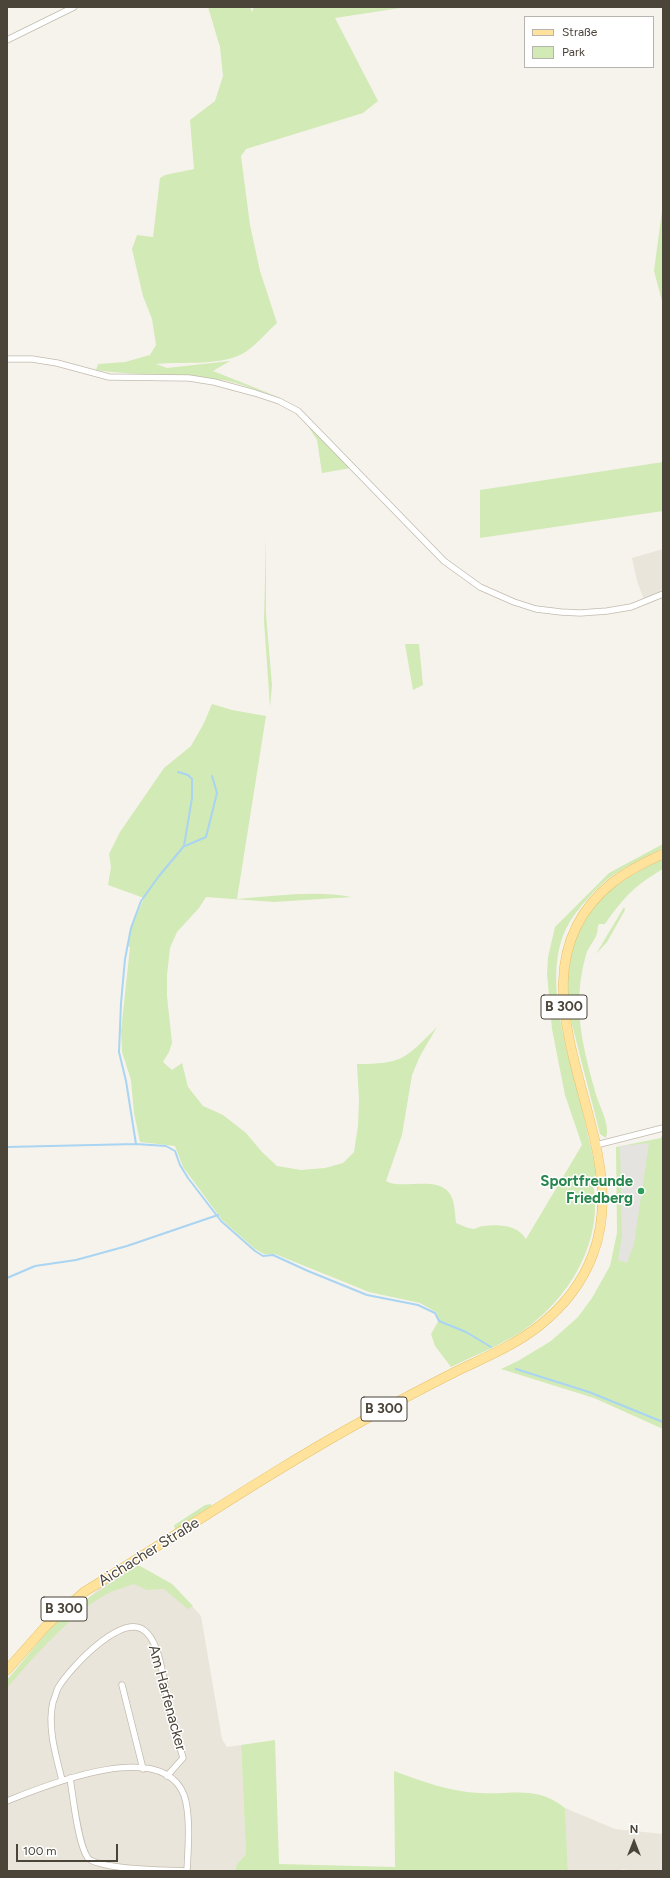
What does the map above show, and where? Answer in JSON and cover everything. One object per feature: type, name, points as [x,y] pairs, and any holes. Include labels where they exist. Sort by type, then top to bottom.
[{"type":"main road","name":"B 300","points":[[596,1145],[565,1017],[562,988],[564,962],[568,942],[578,921],[594,899],[613,881],[640,865],[663,854]]},
{"type":"main road","name":"Aichacher Straße","points":[[7,1670],[46,1626],[84,1592],[363,1420],[505,1348],[537,1328],[566,1302],[584,1275],[594,1253],[600,1229],[602,1194],[596,1145]]},
{"type":"street","points":[[7,40],[74,7]]},
{"type":"street","points":[[7,359],[32,359],[57,363],[109,377],[189,378],[214,382],[279,401],[298,411],[444,561],[480,587],[514,602],[536,609],[580,613],[631,607],[663,594]]},
{"type":"street","points":[[596,1145],[663,1128]]},
{"type":"street","name":"Am Harfenacker","points":[[62,1780],[54,1750],[52,1724],[53,1704],[58,1688],[73,1668],[104,1640],[121,1629],[135,1626],[149,1634],[158,1655],[183,1758],[167,1776]]},
{"type":"street","points":[[122,1685],[143,1769]]},
{"type":"street","points":[[7,1801],[62,1780],[70,1778],[111,1768],[154,1770],[167,1776],[177,1785],[184,1795],[188,1834],[187,1871],[104,1866],[89,1859],[83,1848],[70,1778]]},
{"type":"shaded area","points":[[663,549],[663,597],[646,605],[637,581],[632,558]]},
{"type":"shaded area","points":[[649,1143],[634,1244],[627,1263],[618,1260],[622,1235],[620,1146]]},
{"type":"shaded area","points":[[138,1565],[172,1584],[201,1616],[222,1739],[227,1747],[241,1745],[246,1854],[237,1864],[235,1871],[7,1871],[7,1683],[67,1616],[101,1587]]},
{"type":"shaded area","points":[[565,1808],[615,1829],[663,1834],[663,1871],[632,1871],[622,1869],[620,1871],[568,1871]]},
{"type":"green space","points":[[208,7],[250,7],[252,12],[254,7],[407,7],[335,18],[378,101],[363,113],[246,149],[241,156],[250,225],[260,271],[277,323],[251,348],[238,356],[215,361],[156,364],[167,368],[230,361],[213,371],[276,396],[222,380],[96,370],[98,364],[125,362],[150,355],[156,345],[152,319],[143,296],[132,249],[137,235],[153,237],[160,178],[165,175],[194,169],[190,120],[215,101],[223,76],[220,47]]},
{"type":"green space","points":[[663,203],[663,300],[662,301],[654,271]]},
{"type":"green space","points":[[306,423],[351,468],[322,473],[317,440]]},
{"type":"green space","points":[[663,462],[663,511],[480,538],[480,490]]},
{"type":"green space","points":[[266,535],[266,614],[272,685],[270,707],[264,621]]},
{"type":"green space","points":[[405,644],[419,644],[423,685],[413,690]]},
{"type":"green space","points":[[212,704],[232,710],[266,716],[237,899],[309,894],[352,897],[274,902],[206,897],[199,908],[177,932],[170,948],[167,975],[167,996],[172,1043],[163,1062],[172,1070],[182,1063],[188,1087],[203,1106],[223,1115],[246,1133],[262,1152],[277,1166],[301,1170],[325,1168],[343,1163],[354,1152],[358,1126],[359,1100],[357,1064],[384,1063],[402,1058],[410,1053],[437,1027],[420,1056],[412,1075],[402,1135],[386,1181],[393,1184],[431,1184],[440,1186],[447,1191],[452,1198],[456,1223],[467,1228],[474,1229],[483,1226],[496,1225],[508,1226],[523,1234],[526,1239],[582,1145],[565,1095],[552,1029],[547,974],[548,957],[555,927],[609,873],[663,844],[663,848],[612,876],[579,908],[571,920],[562,940],[557,962],[556,985],[563,1034],[597,1174],[592,1179],[595,1200],[594,1220],[590,1240],[583,1259],[573,1278],[561,1295],[532,1324],[504,1342],[451,1367],[435,1346],[431,1334],[439,1320],[436,1312],[420,1303],[369,1292],[275,1254],[264,1254],[255,1249],[222,1220],[183,1167],[175,1146],[140,1142],[134,1113],[131,1080],[122,1052],[121,1031],[130,947],[128,946],[131,928],[144,898],[108,885],[111,867],[109,854],[120,832],[164,768],[191,746],[204,723]]},
{"type":"green space","points":[[663,859],[663,869],[644,881],[630,893],[605,924],[599,924],[596,936],[587,952],[582,973],[579,1007],[580,1024],[586,1057],[606,1121],[606,1138],[600,1134],[570,1016],[566,983],[571,950],[584,919],[604,895],[628,878]]},
{"type":"green space","points":[[624,907],[625,910],[607,942],[596,954]]},
{"type":"green space","points":[[663,1133],[663,1429],[594,1398],[501,1369],[518,1361],[551,1341],[578,1317],[592,1298],[610,1266],[617,1233],[616,1147],[661,1138]]},
{"type":"green space","points":[[211,1504],[212,1509],[175,1530],[174,1525],[205,1505]]},
{"type":"green space","points":[[138,1565],[172,1584],[193,1606],[188,1609],[164,1589],[147,1590],[134,1584],[111,1592],[69,1622],[55,1635],[7,1688],[7,1680],[47,1632],[72,1609]]},
{"type":"green space","points":[[275,1740],[279,1864],[395,1867],[394,1771],[425,1782],[458,1791],[534,1794],[544,1796],[554,1801],[565,1808],[568,1871],[235,1871],[237,1864],[246,1854],[241,1745]]},
{"type":"waterway","points":[[178,772],[188,775],[192,779],[192,798],[184,846],[159,876],[141,901],[131,928],[125,959],[119,1052],[126,1081],[136,1144],[166,1146],[175,1151],[180,1165],[188,1178],[221,1221],[255,1251],[263,1256],[273,1255],[367,1295],[418,1305],[435,1313],[439,1321],[466,1332],[491,1347]]},
{"type":"waterway","points":[[185,846],[206,837],[217,793],[212,776]]},
{"type":"waterway","points":[[7,1147],[136,1144]]},
{"type":"waterway","points":[[7,1278],[35,1266],[76,1260],[127,1246],[218,1215]]},
{"type":"waterway","points":[[516,1369],[589,1392],[663,1422]]},
{"type":"place","name":"Sportfreunde Friedberg","points":[[641,1191]]}]
